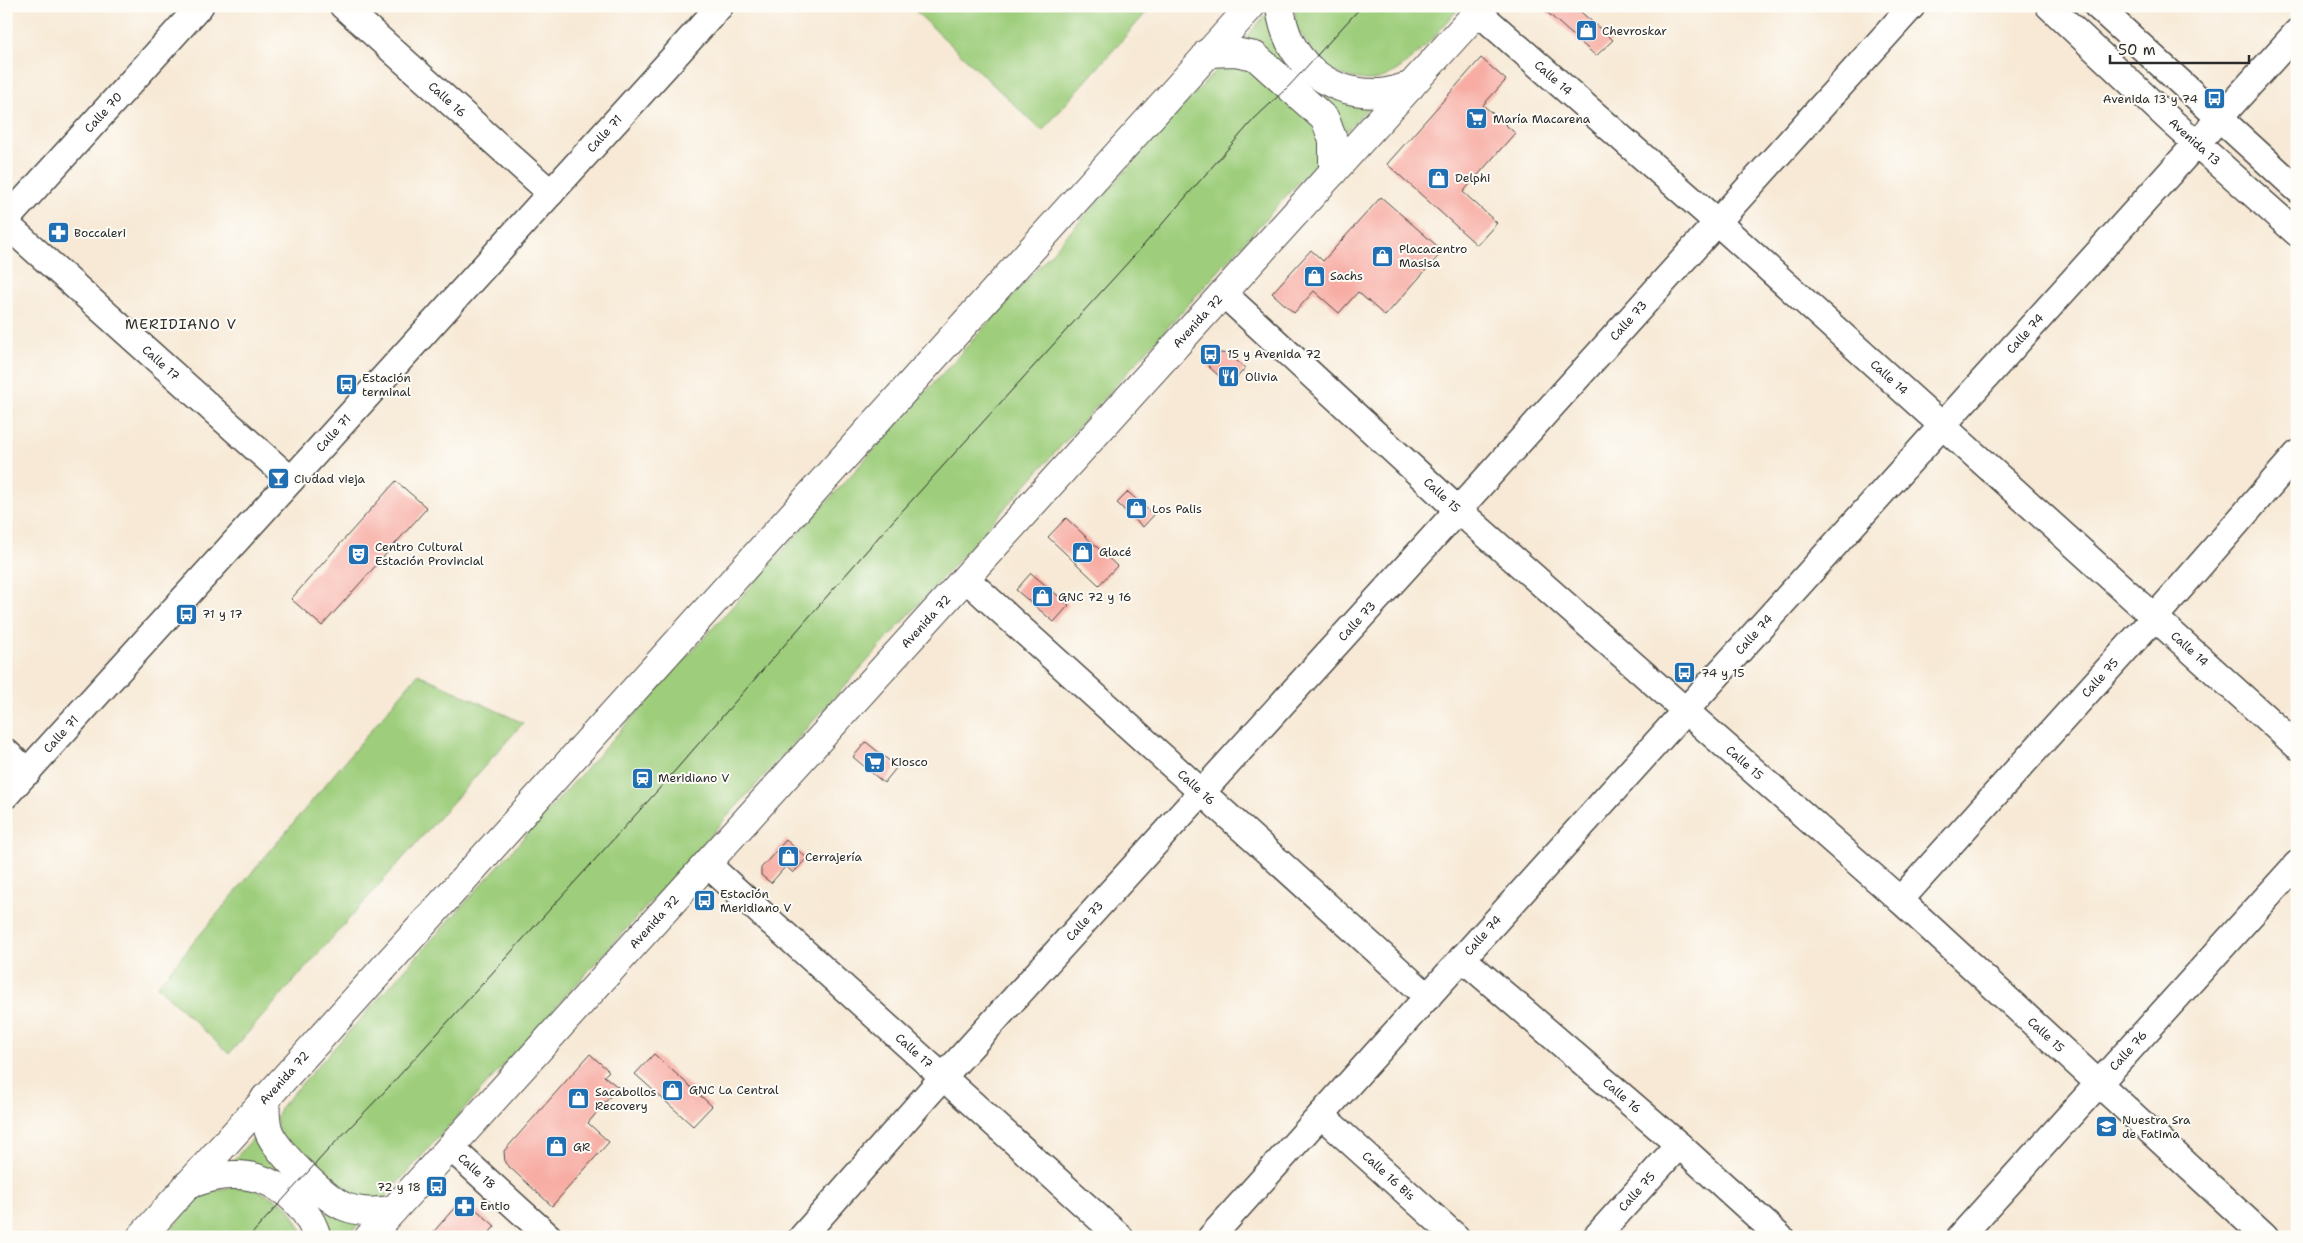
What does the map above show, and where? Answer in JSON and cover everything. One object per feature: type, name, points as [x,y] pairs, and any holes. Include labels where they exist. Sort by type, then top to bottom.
[{"type":"highway","name":"Avenida 72","points":[[141,1237],[1251,6]]},
{"type":"highway","points":[[1280,6],[1282,25],[1294,51],[1307,67],[1329,83],[1355,92],[1382,93],[1411,86]]},
{"type":"highway","name":"Avenida 72","points":[[369,1237],[1480,9]]},
{"type":"highway","points":[[1207,53],[1236,52],[1254,56],[1325,120],[1333,140],[1333,172]]},
{"type":"highway","points":[[265,1098],[268,1130],[279,1150],[304,1176],[342,1206],[366,1212],[393,1210]]},
{"type":"highway","points":[[187,1185],[212,1177],[234,1175],[256,1178],[288,1194],[304,1210],[317,1237]]},
{"type":"street","name":"Calle 70","points":[[6,220],[200,6]]},
{"type":"street","name":"Calle 16","points":[[343,6],[551,194]]},
{"type":"street","name":"Calle 71","points":[[6,795],[720,6]]},
{"type":"street","name":"Calle 73","points":[[802,1237],[944,1076],[1912,6]]},
{"type":"street","name":"Avenida 13","points":[[2050,6],[2196,144],[2297,233]]},
{"type":"street","points":[[2097,6],[2297,188]]},
{"type":"street","name":"Calle 14","points":[[1480,9],[2297,746]]},
{"type":"street","name":"Calle 74","points":[[1211,1237],[2297,32]]},
{"type":"street","name":"Calle 17","points":[[6,224],[291,480]]},
{"type":"street","name":"Calle 15","points":[[1223,294],[1458,510],[1900,900],[2265,1237]]},
{"type":"street","name":"Calle 75","points":[[1900,900],[2154,618],[2297,454]]},
{"type":"street","name":"Calle 16","points":[[965,578],[1428,997]]},
{"type":"street","points":[[6,752],[28,772]]},
{"type":"street","name":"Calle 17","points":[[706,864],[944,1076],[1120,1237]]},
{"type":"street","name":"Calle 76","points":[[1960,1237],[2297,864]]},
{"type":"street","name":"Calle 16","points":[[1462,958],[1678,1145],[1780,1237]]},
{"type":"street","name":"Calle 16 Bis","points":[[1321,1115],[1456,1237]]},
{"type":"street","name":"Calle 75","points":[[1596,1237],[1678,1145]]},
{"type":"street","name":"Calle 18","points":[[450,1148],[549,1237]]},
{"type":"green space","points":[[910,6],[1152,6],[1042,131]]},
{"type":"green space","points":[[1295,6],[1461,6],[1430,41],[1405,64],[1379,79],[1366,80],[1325,70],[1295,25]]},
{"type":"green space","points":[[1271,9],[1274,31],[1280,50],[1300,78],[1314,89],[1331,96],[1350,101],[1372,103],[1342,136],[1240,44]]},
{"type":"green space","points":[[1230,61],[1242,62],[1321,129],[1322,156],[383,1199],[359,1205],[280,1139],[276,1118],[280,1108],[1219,67]]},
{"type":"green space","points":[[418,674],[523,723],[229,1054],[157,986]]},
{"type":"green space","points":[[259,1132],[360,1223],[348,1237],[329,1237],[321,1211],[313,1201],[228,1166]]},
{"type":"green space","points":[[232,1187],[253,1188],[287,1205],[306,1237],[164,1237],[196,1201],[212,1191]]},
{"type":"building","name":"Chevroskar","points":[[1540,6],[1574,6],[1613,40],[1596,56]]},
{"type":"building","name":"Delphi","points":[[1481,58],[1506,80],[1483,105],[1515,133],[1463,192],[1497,223],[1477,245],[1387,164]]},
{"type":"building","name":"Placacentro Masisa","points":[[1381,197],[1443,251],[1385,316],[1358,292],[1339,313],[1314,291],[1294,313],[1272,293],[1311,250],[1323,261]]},
{"type":"building","name":"Olivia","points":[[1220,353],[1229,354],[1245,368],[1230,386],[1208,366]]},
{"type":"building","name":"Centro Cultural Estación Provincial","points":[[396,481],[427,508],[322,626],[291,599]]},
{"type":"building","name":"Los Palis","points":[[1128,492],[1154,515],[1143,527],[1117,503]]},
{"type":"building","name":"Glacé","points":[[1066,518],[1117,566],[1099,585],[1048,537]]},
{"type":"building","name":"GNC 72 y 16","points":[[1031,573],[1069,605],[1054,622],[1016,590]]},
{"type":"building","name":"Kiosco","points":[[866,742],[897,767],[884,783],[853,757]]},
{"type":"building","points":[[786,840],[807,858],[793,873],[786,866],[771,883],[761,875],[761,868]]},
{"type":"building","name":"GR","points":[[590,1054],[609,1071],[604,1076],[618,1087],[588,1123],[609,1142],[552,1206],[505,1163],[504,1151]]},
{"type":"building","name":"GNC La Central","points":[[654,1054],[712,1106],[693,1126],[635,1074]]},
{"type":"building","points":[[463,1198],[495,1226],[486,1237],[429,1237]]},
{"type":"tram line","points":[[249,1237],[328,1150],[387,1089],[659,789],[883,532],[1142,247],[1254,119],[1289,86],[1362,6]]},
{"type":"place","name":"Chevroskar","points":[[1586,31]]},
{"type":"place","name":"Avenida 13 y 74","points":[[2214,99]]},
{"type":"place","name":"María Macarena","points":[[1477,119]]},
{"type":"place","name":"Delphi","points":[[1439,178]]},
{"type":"place","name":"Boccaleri","points":[[58,233]]},
{"type":"place","name":"Placacentro Masisa","points":[[1383,256]]},
{"type":"place","name":"Sachs","points":[[1314,276]]},
{"type":"place","name":"15 y Avenida 72","points":[[1211,354]]},
{"type":"place","name":"Olivia","points":[[1229,377]]},
{"type":"place","name":"Estación terminal","points":[[346,385]]},
{"type":"place","name":"Ciudad vieja","points":[[278,479]]},
{"type":"place","name":"Los Palis","points":[[1136,509]]},
{"type":"place","name":"Glacé","points":[[1083,552]]},
{"type":"place","name":"Centro Cultural Estación Provincial","points":[[359,554]]},
{"type":"place","name":"GNC 72 y 16","points":[[1042,597]]},
{"type":"place","name":"71 y 17","points":[[186,614]]},
{"type":"place","name":"74 y 15","points":[[1685,673]]},
{"type":"place","name":"Kiosco","points":[[875,762]]},
{"type":"place","name":"Meridiano V","points":[[642,778]]},
{"type":"place","name":"Cerrajería","points":[[789,857]]},
{"type":"place","name":"Estación Meridiano V","points":[[704,901]]},
{"type":"place","name":"GNC La Central","points":[[673,1090]]},
{"type":"place","name":"Sacabollos Recovery","points":[[579,1099]]},
{"type":"place","name":"Nuestra Sra de Fatima","points":[[2106,1127]]},
{"type":"place","name":"GR","points":[[557,1147]]},
{"type":"place","name":"72 y 18","points":[[437,1187]]},
{"type":"place","name":"Entio","points":[[464,1206]]},
{"type":"district","name":"MERIDIANO V","points":[[181,324]]}]
